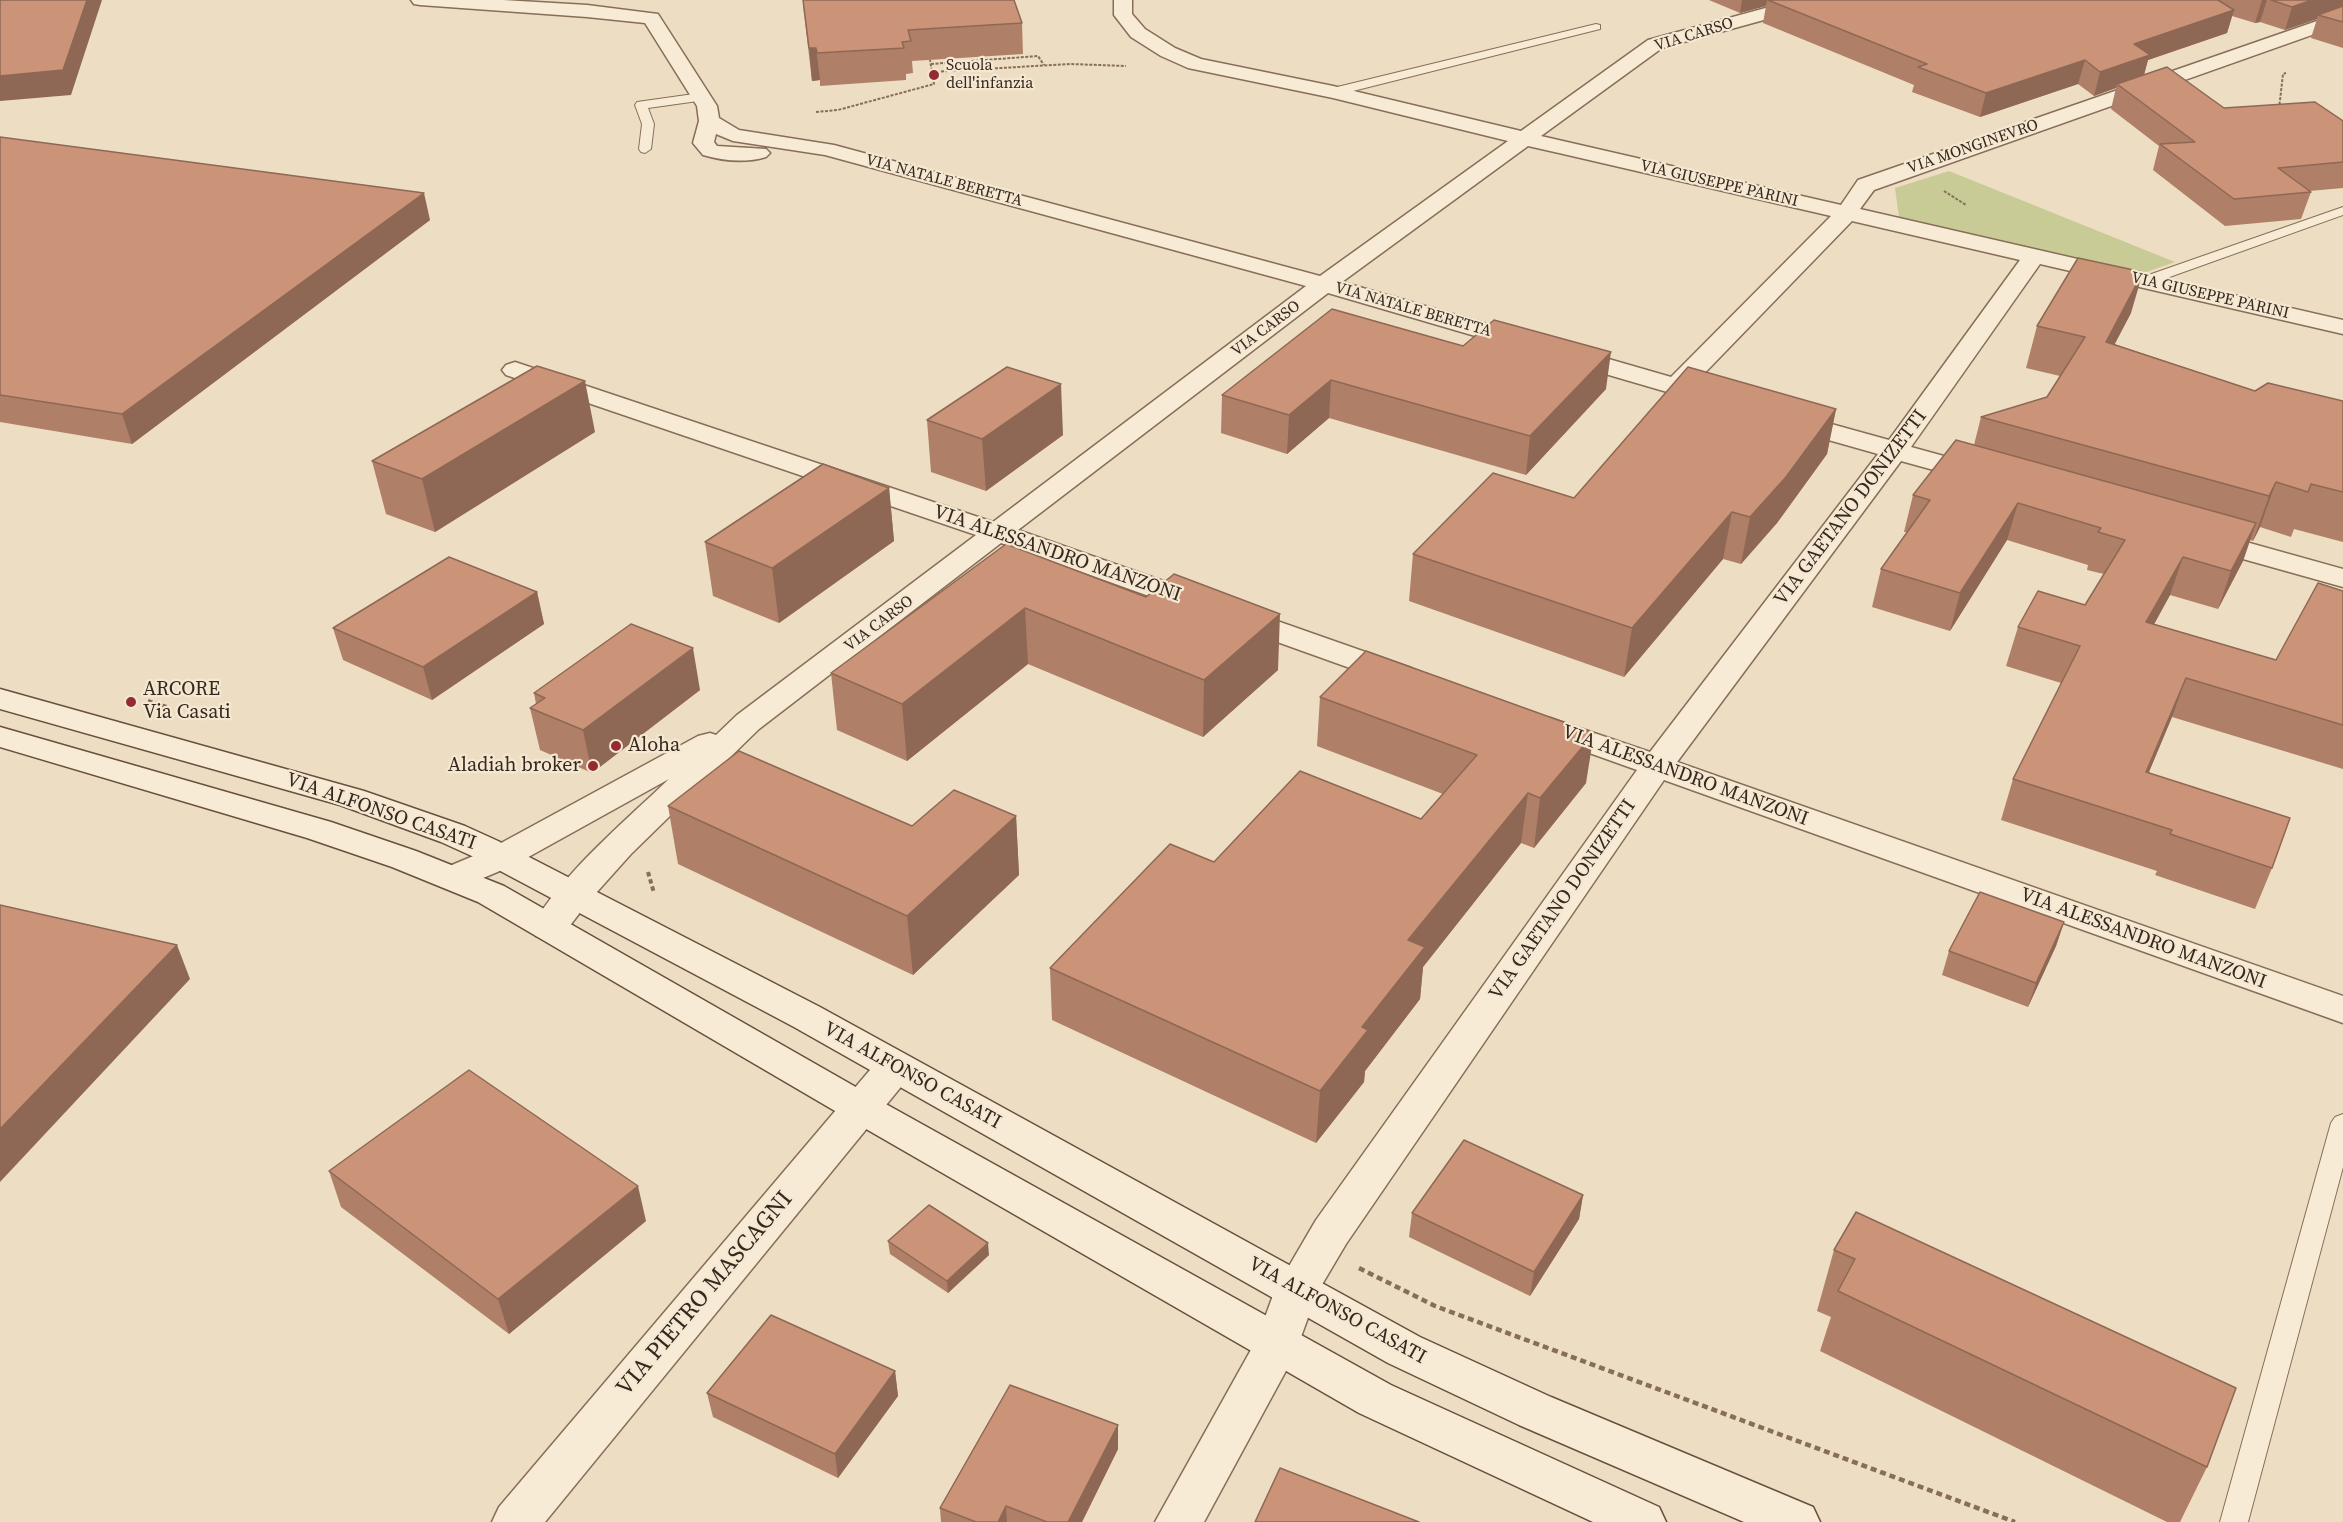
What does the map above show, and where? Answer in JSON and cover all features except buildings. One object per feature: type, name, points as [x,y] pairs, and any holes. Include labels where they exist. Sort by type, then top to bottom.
[{"type":"street","name":"VIA NATALE BERETTA","points":[[420,0],[587,11],[651,18],[707,106],[709,122],[703,143],[710,151],[729,154],[827,149],[1324,284],[1734,404]]},
{"type":"street","name":"VIA GIUSEPPE PARINI","points":[[1123,0],[1123,15],[1138,33],[1168,52],[1218,69],[1334,92],[1846,214],[2343,327]]},
{"type":"street","name":"VIA CARSO","points":[[549,927],[575,894],[619,846],[748,722],[1324,284],[1655,44],[1816,0]]},
{"type":"street","name":"VIA MONGINEVRO","points":[[1676,387],[1846,214],[1866,185],[2343,18]]},
{"type":"street","name":"VIA GAETANO DONIZETTI","points":[[1179,1522],[1278,1343],[1297,1290],[1338,1222],[1657,766],[1895,451],[2034,257]]},
{"type":"street","name":"VIA ALESSANDRO MANZONI","points":[[515,370],[999,533],[1422,683]]},
{"type":"street","points":[[1768,414],[2010,483]]},
{"type":"street","points":[[2182,532],[2343,578]]},
{"type":"street","name":"VIA ALFONSO CASATI","points":[[0,699],[352,798],[453,834],[575,894],[807,1017],[1404,1350],[1676,1473],[1796,1522]]},
{"type":"street","name":"VIA ALESSANDRO MANZONI","points":[[1522,718],[2343,1010]]},
{"type":"street","name":"VIA CARSO","points":[[452,878],[502,857],[748,722]]},
{"type":"street","name":"VIA ALFONSO CASATI","points":[[0,737],[319,830],[491,894],[861,1108],[1375,1399],[1642,1522]]},
{"type":"street","name":"VIA PIETRO MASCAGNI","points":[[516,1522],[895,1067]]},
{"type":"lane","points":[[1334,92],[1596,27]]},
{"type":"lane","points":[[645,149],[648,124],[640,105],[701,97]]},
{"type":"lane","points":[[2145,281],[2343,211]]},
{"type":"lane","points":[[2234,1522],[2343,1123]]},
{"type":"path","points":[[816,112],[838,110],[934,84],[930,62],[1038,56],[1044,65]]},
{"type":"path","points":[[932,72],[1044,65],[1136,67]]},
{"type":"path","points":[[2278,117],[2283,74],[2293,71]]},
{"type":"path","points":[[1940,188],[1968,206]]},
{"type":"green space","points":[[1949,171],[2175,262],[2141,274],[1899,217],[1895,188]]},
{"type":"place","name":"Scuola dell'infanzia","points":[[934,75]]},
{"type":"place","name":"ARCORE Via Casati","points":[[131,702]]},
{"type":"place","name":"Aloha","points":[[616,746]]},
{"type":"place","name":"Aladiah broker","points":[[593,766]]}]
